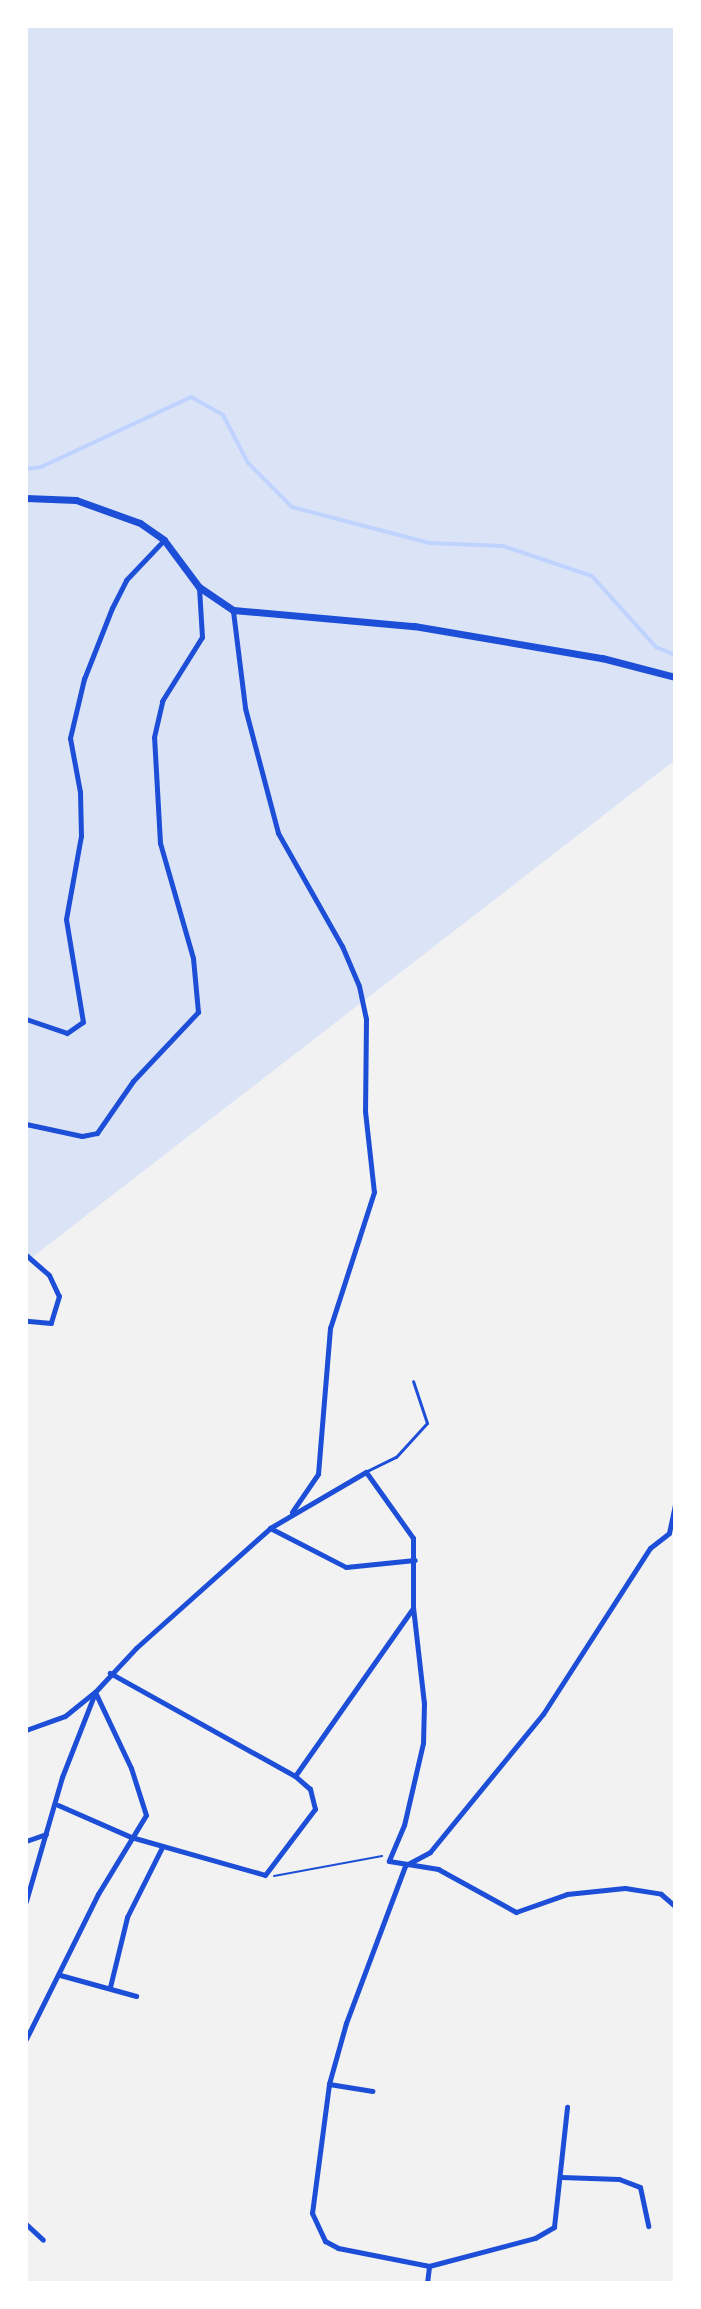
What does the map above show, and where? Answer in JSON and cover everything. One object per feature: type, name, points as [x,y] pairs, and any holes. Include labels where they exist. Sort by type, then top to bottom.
[{"type":"main road","points":[[26,498],[62,498],[105,508],[164,540],[199,587],[233,610],[414,626],[602,658],[675,677]]},
{"type":"street","points":[[26,1019],[67,1033],[83,1022],[66,919],[81,817],[70,738],[84,679],[112,608],[126,580],[164,540]]},
{"type":"street","points":[[26,1124],[82,1136],[97,1133],[133,1081],[198,1012],[193,958],[160,843],[154,737],[162,701],[202,637],[199,587]]},
{"type":"street","points":[[233,610],[245,708],[278,833],[342,946],[359,986],[366,1019],[365,1111],[374,1192],[330,1328],[318,1474],[291,1513]]},
{"type":"street","points":[[26,1255],[49,1275],[59,1296],[51,1323],[26,1321]]},
{"type":"street","points":[[26,1730],[65,1716],[95,1692],[110,1673],[270,1528],[366,1472],[413,1538],[413,1607],[425,1723],[404,1825],[389,1861],[438,1869],[516,1912],[567,1894],[625,1888],[661,1894],[675,1906]]},
{"type":"street","points":[[567,2107],[558,2218],[546,2234],[429,2266],[338,2248],[316,2229],[312,2213],[329,2084],[346,2023],[405,1866],[430,1852],[543,1714],[650,1548],[669,1533],[675,1505]]},
{"type":"street","points":[[270,1528],[346,1567],[415,1560]]},
{"type":"street","points":[[295,1776],[413,1607]]},
{"type":"street","points":[[58,1805],[131,1837],[265,1875],[315,1809],[310,1789],[295,1776],[110,1673]]},
{"type":"street","points":[[26,1901],[58,1805],[62,1777],[95,1692]]},
{"type":"street","points":[[26,2039],[131,1837],[146,1815],[95,1692]]},
{"type":"street","points":[[26,1841],[47,1834]]},
{"type":"street","points":[[110,1987],[127,1917],[162,1847]]},
{"type":"street","points":[[60,1975],[136,1996]]},
{"type":"street","points":[[329,2084],[372,2091]]},
{"type":"street","points":[[561,2177],[619,2179],[640,2187],[648,2226]]},
{"type":"street","points":[[26,2224],[43,2240]]},
{"type":"street","points":[[427,2283],[429,2266]]},
{"type":"lane","points":[[366,1472],[396,1457],[427,1423],[413,1381]]},
{"type":"path","points":[[265,1875],[286,1878],[380,1854],[389,1861]]},
{"type":"shaded area","points":[[26,26],[675,26],[675,760],[26,1262]]},
{"type":"waterway","points":[[26,469],[41,467],[191,397],[223,415],[248,463],[292,507],[429,543],[503,546],[592,576],[656,647],[675,655]]}]
